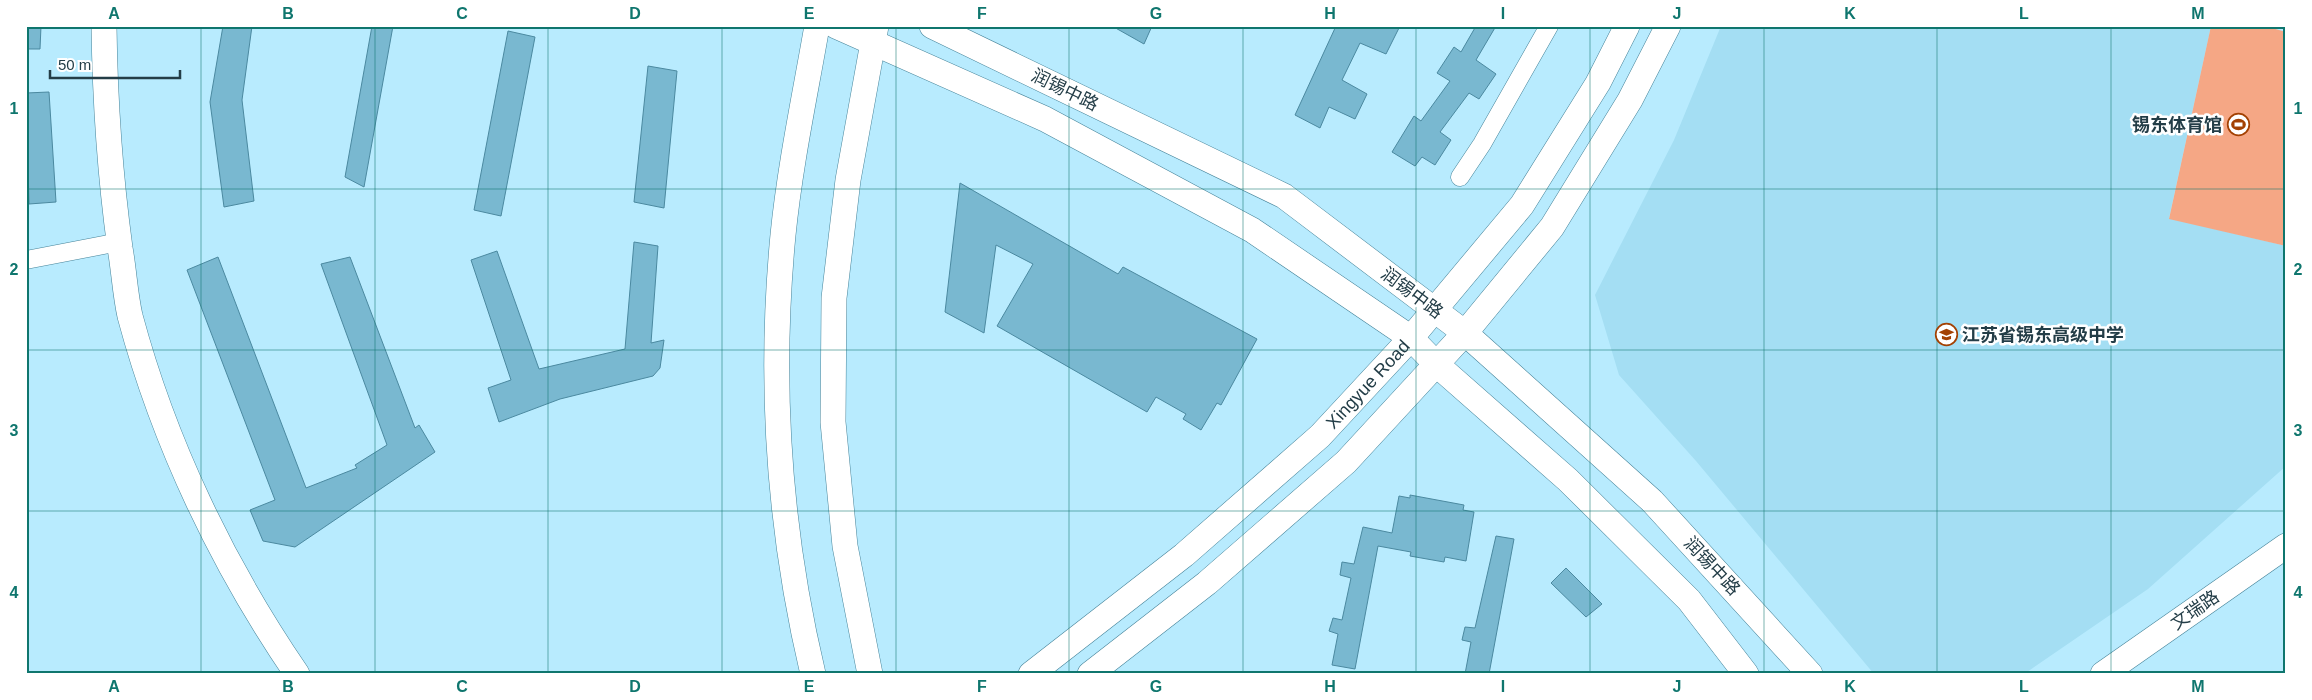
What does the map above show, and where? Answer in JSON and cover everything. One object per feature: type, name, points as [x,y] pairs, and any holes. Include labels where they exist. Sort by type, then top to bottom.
[{"type":"main road","points":[[104,26],[105,99],[120,242],[130,314],[161,414],[198,500],[239,580],[274,640],[297,674]]},
{"type":"main road","points":[[813,674],[790,553],[780,447],[777,343],[783,235],[817,26]]},
{"type":"main road","name":"润锡中路","points":[[836,26],[875,35],[1045,119],[1252,230],[1411,338],[1436,364],[1568,480],[1689,600],[1746,674]]},
{"type":"main road","name":"润锡中路","points":[[932,26],[1284,196],[1465,333],[1652,501],[1810,674]]},
{"type":"main road","name":"Xingyue Road","points":[[1031,674],[1184,555],[1320,436],[1411,338],[1522,205],[1598,83],[1627,26]]},
{"type":"main road","name":"Xingyue Road","points":[[1090,674],[1207,583],[1346,462],[1465,333],[1552,227],[1630,100],[1668,26]]},
{"type":"main road","points":[[870,674],[845,546],[833,422],[834,298],[848,180],[875,35]]},
{"type":"main road","name":"文瑞路","points":[[2104,674],[2286,546]]},
{"type":"street","points":[[1460,177],[1482,144],[1549,26]]},
{"type":"street","points":[[26,260],[120,242]]},
{"type":"shaded area","name":"江苏省锡东高级中学","points":[[1721,26],[2211,26],[2169,218],[2286,246],[2286,466],[2148,589],[2024,674],[1874,674],[1696,461],[1619,375],[1595,295],[1674,140]]},
{"type":"shaded area","name":"锡东体育馆","points":[[2211,26],[2265,26],[2286,32],[2286,246],[2169,219]]},
{"type":"building","points":[[26,26],[41,26],[40,49],[26,49]]},
{"type":"building","points":[[223,26],[252,26],[242,100],[254,201],[224,207],[210,102]]},
{"type":"building","points":[[372,26],[393,26],[364,187],[345,177]]},
{"type":"building","points":[[1112,26],[1152,26],[1144,44]]},
{"type":"building","points":[[1336,26],[1400,26],[1386,54],[1360,43],[1342,80],[1367,94],[1355,119],[1329,107],[1320,128],[1295,115]]},
{"type":"building","points":[[1476,26],[1496,26],[1476,60],[1496,74],[1479,99],[1469,93],[1440,132],[1451,140],[1435,165],[1422,157],[1415,166],[1392,152],[1414,116],[1421,121],[1450,81],[1437,73],[1454,47],[1461,52]]},
{"type":"building","points":[[508,31],[535,37],[501,216],[474,210]]},
{"type":"building","points":[[648,66],[677,71],[664,208],[634,202]]},
{"type":"building","points":[[49,92],[56,202],[29,204],[26,93]]},
{"type":"building","points":[[960,183],[1118,274],[1123,267],[1257,339],[1221,405],[1217,403],[1201,430],[1183,419],[1186,414],[1156,397],[1147,412],[997,326],[1033,264],[996,245],[984,333],[945,312]]},
{"type":"building","points":[[634,242],[658,246],[651,343],[664,340],[660,368],[653,376],[560,399],[499,422],[488,388],[511,380],[471,260],[497,251],[539,369],[625,349]]},
{"type":"building","points":[[218,257],[306,488],[357,468],[355,465],[387,445],[321,264],[350,257],[415,428],[419,425],[435,452],[295,547],[263,541],[250,510],[275,500],[187,270]]},
{"type":"building","points":[[1410,495],[1464,505],[1463,510],[1474,512],[1466,561],[1445,557],[1444,562],[1410,556],[1411,552],[1378,546],[1355,669],[1332,665],[1338,634],[1329,631],[1333,618],[1342,620],[1351,578],[1340,575],[1342,562],[1354,564],[1363,527],[1392,533],[1399,496],[1410,498]]},
{"type":"building","points":[[1496,536],[1514,539],[1489,674],[1465,674],[1471,642],[1462,640],[1465,627],[1475,628]]},
{"type":"building","points":[[1566,568],[1602,604],[1586,617],[1551,583]]},
{"type":"place","name":"锡东体育馆","points":[[2238,125]]},
{"type":"place","name":"江苏省锡东高级中学","points":[[1946,335]]}]
